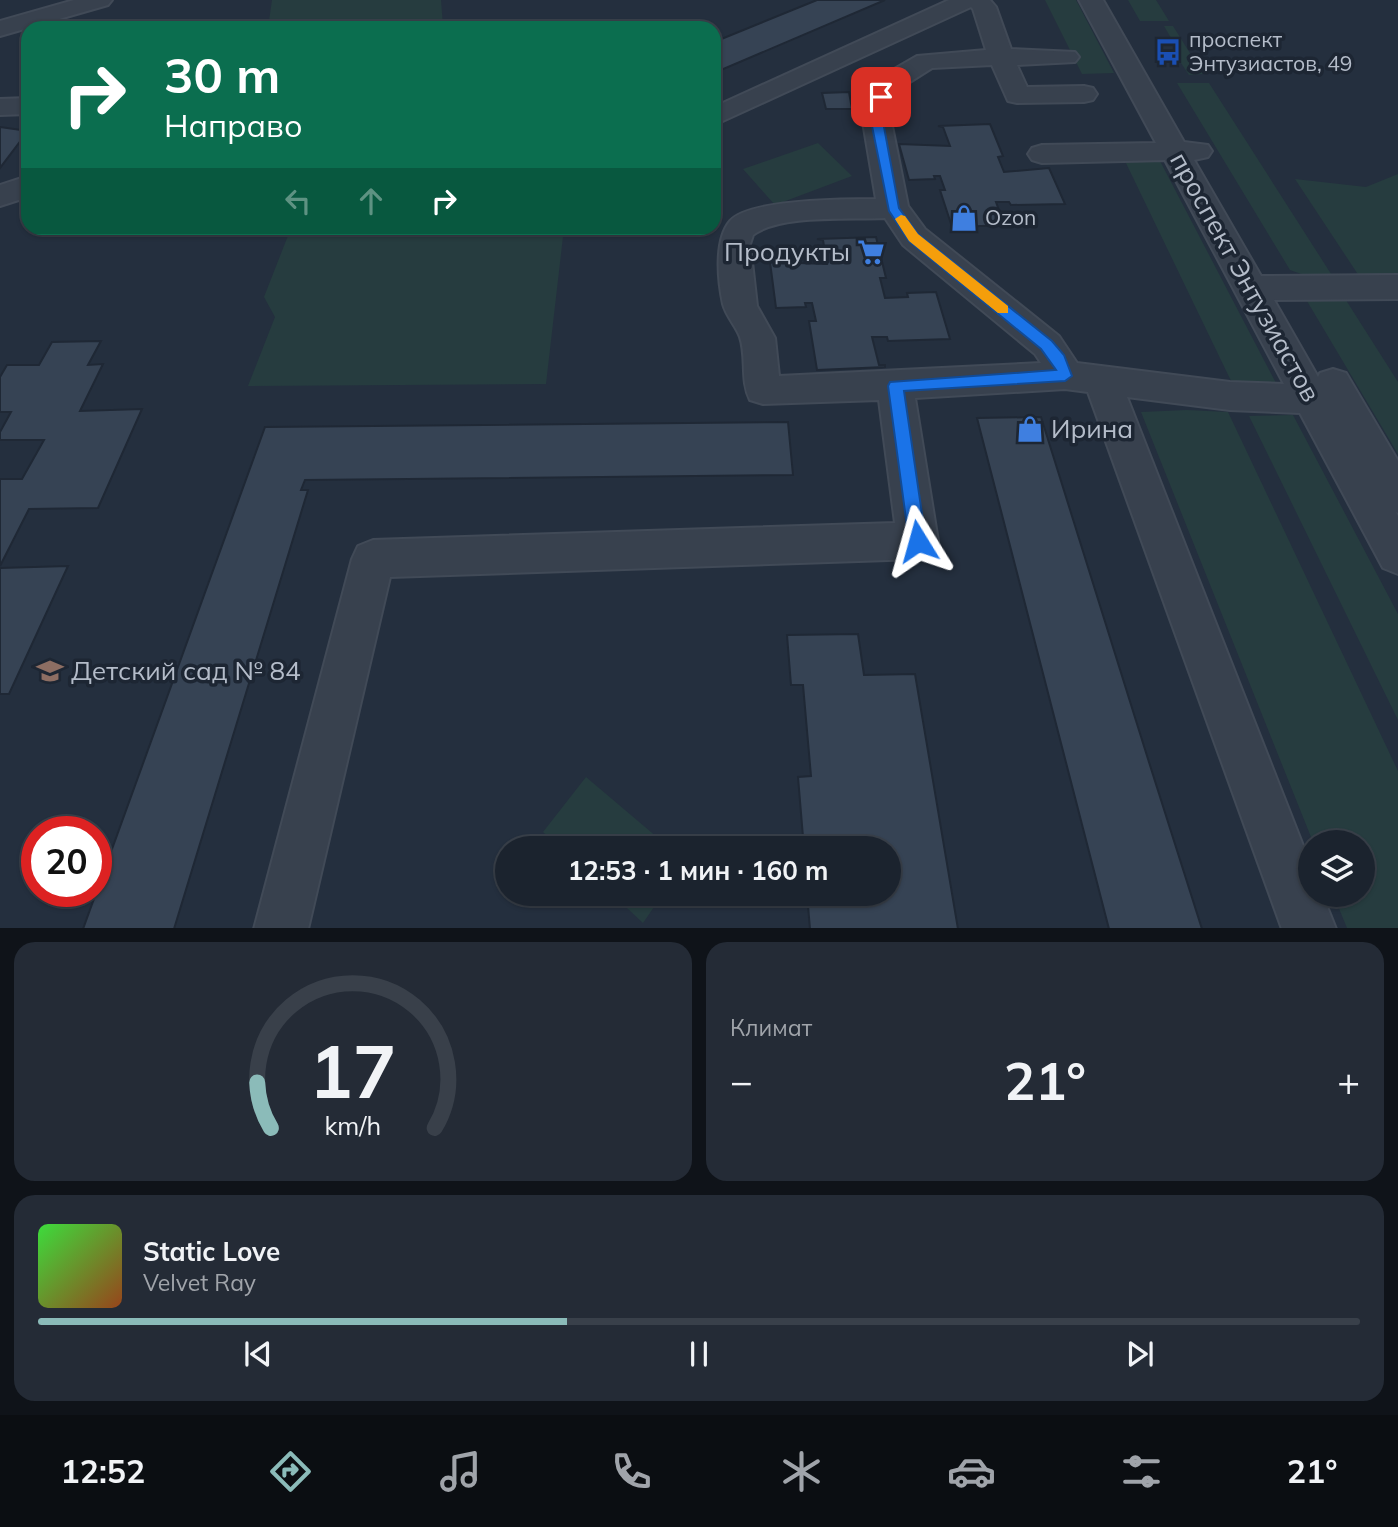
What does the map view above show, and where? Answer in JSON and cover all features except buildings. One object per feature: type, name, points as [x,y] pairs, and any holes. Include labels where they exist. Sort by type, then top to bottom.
[{"type":"street","points":[[28,21],[100,0]]},
{"type":"street","points":[[721,114],[968,0]]},
{"type":"street","points":[[977,0],[984,7],[1017,95],[1084,94]]},
{"type":"street","name":"проспект Энтузиастов","points":[[1091,0],[1187,151],[1327,400],[1398,555]]},
{"type":"street","name":"проспект Энтузиастов","points":[[1113,0],[1187,151]]},
{"type":"street","points":[[0,29],[21,23]]},
{"type":"street","points":[[1066,57],[926,61],[893,81],[881,97],[876,116],[893,208],[914,237],[1083,378],[1308,928]]},
{"type":"street","points":[[0,107],[21,106]]},
{"type":"street","points":[[1042,154],[1187,151]]},
{"type":"street","points":[[0,196],[21,188]]},
{"type":"street","points":[[893,208],[790,214],[758,219],[745,224],[736,234],[734,244],[740,306],[758,338],[763,390],[1083,378],[1230,396],[1327,400]]},
{"type":"street","points":[[1265,288],[1398,287]]},
{"type":"street","points":[[281,928],[373,559],[918,541],[895,386]]},
{"type":"street","name":"проспект Энтузиастов","points":[[1327,400],[1398,496]]},
{"type":"green space","points":[[272,0],[441,0],[443,21],[269,21]]},
{"type":"green space","points":[[1045,0],[1076,0],[1114,73],[1082,74]]},
{"type":"green space","points":[[1128,0],[1156,0],[1169,21],[1140,21]]},
{"type":"green space","points":[[1164,26],[1173,26],[1203,74],[1189,75],[1173,51],[1178,50]]},
{"type":"green space","points":[[1177,83],[1209,83],[1333,277],[1304,275],[1290,270]]},
{"type":"green space","points":[[818,143],[852,176],[775,205],[743,169]]},
{"type":"green space","points":[[1125,161],[1160,161],[1277,385],[1233,385]]},
{"type":"green space","points":[[1398,174],[1398,273],[1359,276],[1295,179],[1366,187]]},
{"type":"green space","points":[[288,235],[563,235],[546,384],[248,386],[275,317],[264,297]]},
{"type":"green space","points":[[1304,296],[1344,297],[1398,382],[1398,454]]},
{"type":"green space","points":[[1141,412],[1228,412],[1398,771],[1398,928],[1347,928],[1338,907],[1375,907],[1375,830],[1308,830]]},
{"type":"green space","points":[[1293,415],[1398,614],[1398,720],[1249,416]]},
{"type":"green space","points":[[586,777],[656,836],[547,836],[543,832]]},
{"type":"green space","points":[[625,906],[655,906],[643,923]]},
{"type":"slow traffic","points":[[901,219],[914,237],[1003,310]]},
{"type":"place","name":"проспект Энтузиастов, 49","points":[[1168,52]]},
{"type":"place","name":"Ozon","points":[[964,218]]},
{"type":"place","name":"Продукты","points":[[871,252]]},
{"type":"place","name":"Ирина","points":[[1030,429]]},
{"type":"place","name":"Детский сад № 84","points":[[50,671]]},
{"type":"route","points":[[881,97],[876,116],[893,208],[914,237],[1046,345],[1058,359],[1065,376],[895,386],[918,541]]}]
